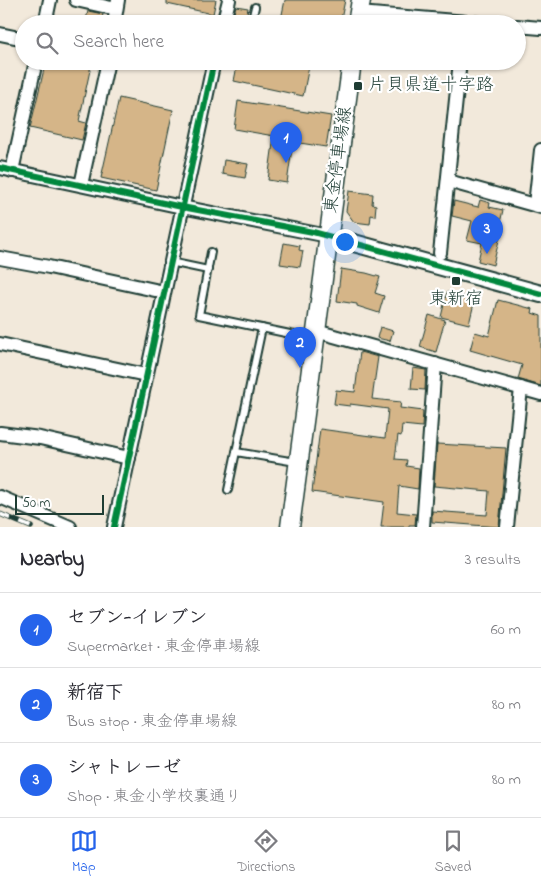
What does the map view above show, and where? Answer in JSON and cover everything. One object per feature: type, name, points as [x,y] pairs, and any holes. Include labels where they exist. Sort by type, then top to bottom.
[{"type":"main road","name":"東金停車場線","points":[[290,527],[351,70]]},
{"type":"street","points":[[47,15],[50,0]]},
{"type":"street","points":[[76,0],[117,4]]},
{"type":"street","points":[[224,15],[228,0]]},
{"type":"street","points":[[359,12],[387,15]]},
{"type":"street","points":[[526,27],[541,28]]},
{"type":"street","points":[[0,34],[15,37]]},
{"type":"street","points":[[34,70],[6,169],[328,236],[541,294]]},
{"type":"street","points":[[81,185],[106,70]]},
{"type":"street","points":[[114,527],[212,70]]},
{"type":"street","points":[[440,253],[459,70]]},
{"type":"street","points":[[448,181],[538,206],[541,150]]},
{"type":"street","points":[[0,258],[164,292]]},
{"type":"street","points":[[315,335],[435,364],[541,394]]},
{"type":"street","points":[[0,344],[146,375]]},
{"type":"street","points":[[423,527],[435,364]]},
{"type":"street","points":[[507,527],[521,388]]},
{"type":"street","points":[[0,432],[40,438],[129,458]]},
{"type":"street","points":[[0,497],[70,527]]},
{"type":"lane","points":[[253,15],[255,7]]},
{"type":"lane","points":[[211,252],[199,314],[262,328],[315,335]]},
{"type":"lane","points":[[170,262],[208,270]]},
{"type":"lane","points":[[228,490],[262,328]]},
{"type":"lane","points":[[236,452],[298,463]]},
{"type":"building","points":[[167,0],[216,0],[213,14],[167,4]]},
{"type":"building","points":[[285,0],[345,0],[342,15],[282,15]]},
{"type":"building","points":[[236,6],[248,8],[247,15],[234,15]]},
{"type":"building","points":[[88,11],[103,14],[103,15],[87,15]]},
{"type":"building","points":[[44,70],[90,70],[79,121],[86,123],[82,140],[30,128]]},
{"type":"building","points":[[236,70],[308,70],[303,96],[234,81]]},
{"type":"building","points":[[119,98],[173,110],[156,190],[101,178]]},
{"type":"building","points":[[238,101],[331,116],[326,147],[293,142],[287,183],[268,180],[274,136],[234,129]]},
{"type":"building","points":[[224,160],[248,164],[245,178],[222,174]]},
{"type":"building","points":[[349,191],[373,194],[372,204],[376,205],[375,216],[371,215],[370,224],[354,222],[346,211]]},
{"type":"building","points":[[480,200],[490,203],[489,207],[503,210],[498,232],[501,232],[493,265],[478,261],[482,243],[467,240],[472,221],[452,216],[454,201],[478,207]]},
{"type":"building","points":[[284,243],[300,246],[299,250],[303,251],[300,267],[280,264]]},
{"type":"building","points":[[341,269],[380,277],[375,293],[384,296],[379,313],[357,306],[357,304],[337,301]]},
{"type":"building","points":[[447,292],[475,299],[469,324],[441,317]]},
{"type":"building","points":[[498,300],[533,309],[532,313],[541,316],[541,386],[518,379],[522,365],[470,350],[475,332],[489,336]]},
{"type":"building","points":[[429,315],[445,320],[436,352],[420,347]]},
{"type":"building","points":[[380,327],[393,331],[390,341],[377,338]]},
{"type":"building","points":[[360,352],[378,357],[372,399],[401,402],[400,408],[423,411],[422,427],[402,425],[401,436],[398,435],[395,459],[407,460],[406,466],[419,468],[418,489],[399,486],[397,512],[416,514],[415,525],[409,525],[409,527],[381,527],[384,502],[312,492],[320,429],[385,438],[388,409],[334,404],[336,390],[355,392]]},
{"type":"building","points":[[413,368],[426,370],[425,390],[411,389]]},
{"type":"building","points":[[437,444],[506,448],[499,527],[432,522],[432,511],[487,515],[489,491],[434,486]]},
{"type":"railway","points":[[0,514],[31,527]]},
{"type":"cycle path","points":[[114,527],[212,70]]},
{"type":"cycle path","points":[[0,168],[182,207],[313,232],[541,294]]},
{"type":"place","name":"片貝県道十字路","points":[[358,86]]},
{"type":"place","name":"セブン-イレブン","points":[[286,163]]},
{"type":"place","name":"シャトレーゼ","points":[[487,254]]},
{"type":"place","name":"東新宿","points":[[456,281]]},
{"type":"place","name":"新宿下","points":[[300,368]]}]
